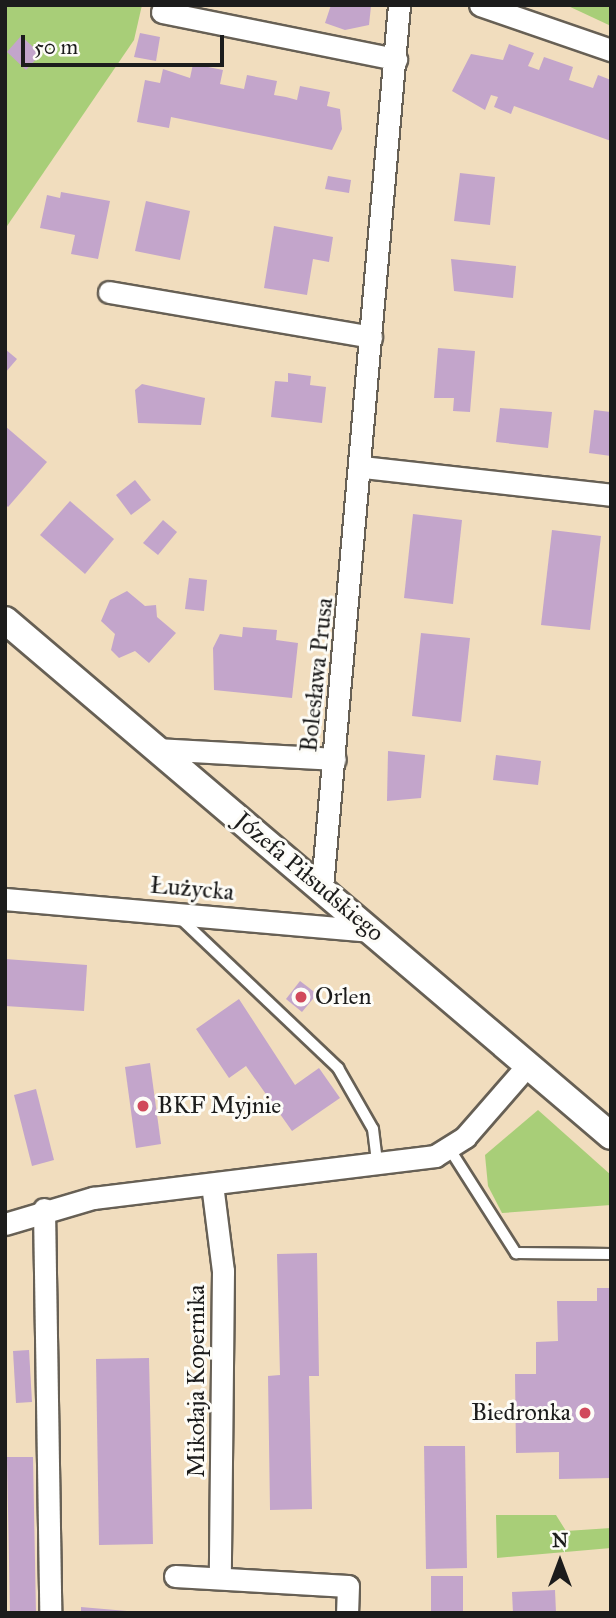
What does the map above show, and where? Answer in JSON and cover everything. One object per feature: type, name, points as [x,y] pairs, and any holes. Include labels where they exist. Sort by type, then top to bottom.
[{"type":"street","name":"Bolesława Prusa","points":[[322,887],[363,467],[371,337],[399,5]]},
{"type":"street","points":[[480,5],[611,50]]},
{"type":"street","points":[[162,12],[396,59]]},
{"type":"street","points":[[109,292],[371,337]]},
{"type":"street","points":[[363,467],[611,495]]},
{"type":"street","name":"Józefa Piłsudskiego","points":[[5,620],[374,931],[611,1136]]},
{"type":"street","points":[[157,749],[335,759]]},
{"type":"street","name":"Łużycka","points":[[5,899],[374,931]]},
{"type":"street","points":[[5,1224],[44,1209],[212,1184],[377,1167],[449,1148],[527,1066]]},
{"type":"street","name":"Mikołaja Kopernika","points":[[212,1184],[223,1271],[220,1578]]},
{"type":"street","points":[[44,1209],[50,1613]]},
{"type":"street","points":[[175,1576],[348,1586],[346,1613]]},
{"type":"lane","points":[[175,914],[338,1068],[373,1129],[377,1167]]},
{"type":"lane","points":[[449,1148],[516,1253],[611,1254]]},
{"type":"green space","points":[[5,5],[142,5],[134,40],[5,229]]},
{"type":"green space","points":[[566,5],[611,5],[611,26]]},
{"type":"green space","points":[[538,1110],[611,1175],[611,1205],[502,1213],[488,1186],[485,1155]]},
{"type":"green space","points":[[496,1515],[556,1515],[566,1531],[611,1528],[611,1548],[497,1558]]},
{"type":"building","points":[[331,5],[371,6],[369,25],[345,30],[325,23]]},
{"type":"building","points":[[140,33],[160,37],[156,61],[134,57]]},
{"type":"building","points":[[21,36],[41,54],[26,70],[7,52]]},
{"type":"building","points":[[509,44],[534,53],[528,66],[539,70],[544,57],[573,67],[569,80],[593,88],[598,75],[611,80],[611,141],[514,106],[511,114],[494,107],[498,97],[491,95],[485,110],[452,91],[471,54],[503,60]]},
{"type":"building","points":[[193,64],[223,70],[220,84],[244,89],[247,75],[277,81],[274,95],[297,100],[300,86],[330,92],[327,106],[340,109],[342,129],[332,150],[171,117],[169,128],[137,122],[145,80],[160,83],[163,69],[190,78]]},
{"type":"building","points":[[460,173],[495,177],[490,225],[454,221]]},
{"type":"building","points":[[328,176],[351,180],[349,193],[325,189]]},
{"type":"building","points":[[61,192],[110,201],[98,259],[71,254],[75,235],[40,228],[47,195],[60,198]]},
{"type":"building","points":[[146,201],[190,211],[180,260],[135,251]]},
{"type":"building","points":[[274,226],[333,237],[329,262],[313,259],[307,295],[264,288]]},
{"type":"building","points":[[451,259],[516,266],[513,298],[454,291]]},
{"type":"building","points":[[438,348],[475,351],[470,412],[453,411],[454,398],[434,398]]},
{"type":"building","points":[[5,349],[17,359],[5,373]]},
{"type":"building","points":[[288,373],[311,376],[310,385],[326,387],[322,423],[271,417],[275,381],[288,382]]},
{"type":"building","points":[[142,384],[205,398],[201,425],[138,423],[135,390]]},
{"type":"building","points":[[500,408],[552,412],[548,448],[496,442]]},
{"type":"building","points":[[594,410],[611,412],[611,456],[589,453]]},
{"type":"building","points":[[5,426],[47,462],[8,507],[5,504]]},
{"type":"building","points":[[135,480],[151,500],[131,515],[116,495]]},
{"type":"building","points":[[70,501],[114,539],[85,574],[40,535]]},
{"type":"building","points":[[413,514],[462,520],[453,604],[404,598]]},
{"type":"building","points":[[163,520],[177,532],[158,555],[143,543]]},
{"type":"building","points":[[552,530],[601,536],[590,630],[541,625]]},
{"type":"building","points":[[189,578],[207,580],[204,611],[185,609]]},
{"type":"building","points":[[127,591],[145,606],[156,605],[157,617],[176,633],[149,663],[135,651],[119,658],[111,650],[115,634],[101,621],[110,600]]},
{"type":"building","points":[[243,627],[277,630],[276,640],[298,643],[292,698],[214,690],[213,648],[220,634],[242,637]]},
{"type":"building","points":[[421,633],[470,638],[461,722],[412,716]]},
{"type":"building","points":[[388,751],[425,755],[421,798],[387,801]]},
{"type":"building","points":[[496,755],[541,761],[538,785],[493,780]]},
{"type":"building","points":[[5,959],[87,965],[84,1011],[5,1006]]},
{"type":"building","name":"Orlen","points":[[300,981],[317,994],[302,1012],[286,999]]},
{"type":"building","points":[[239,999],[295,1085],[319,1068],[340,1098],[292,1131],[246,1066],[229,1078],[196,1029]]},
{"type":"building","name":"BKF Myjnie","points":[[150,1063],[161,1144],[136,1148],[125,1067]]},
{"type":"building","points":[[36,1089],[54,1160],[32,1166],[14,1095]]},
{"type":"building","points":[[317,1253],[319,1376],[309,1376],[312,1509],[270,1510],[268,1376],[280,1375],[277,1254]]},
{"type":"building","name":"Biedronka","points":[[597,1288],[611,1288],[611,1478],[559,1479],[559,1452],[516,1453],[515,1374],[536,1374],[536,1342],[558,1341],[557,1301],[597,1301]]},
{"type":"building","points":[[29,1350],[32,1402],[16,1403],[13,1351]]},
{"type":"building","points":[[149,1358],[153,1544],[99,1545],[96,1359]]},
{"type":"building","points":[[424,1446],[465,1446],[467,1568],[426,1569]]},
{"type":"building","points":[[7,1457],[33,1457],[36,1613],[10,1613]]},
{"type":"building","points":[[431,1576],[463,1576],[463,1613],[431,1613]]},
{"type":"building","points":[[555,1590],[556,1613],[513,1613],[512,1592]]},
{"type":"building","points":[[81,1607],[127,1611],[127,1613],[81,1613]]},
{"type":"place","name":"Orlen","points":[[301,997]]},
{"type":"place","name":"BKF Myjnie","points":[[143,1106]]},
{"type":"place","name":"Biedronka","points":[[585,1413]]}]
